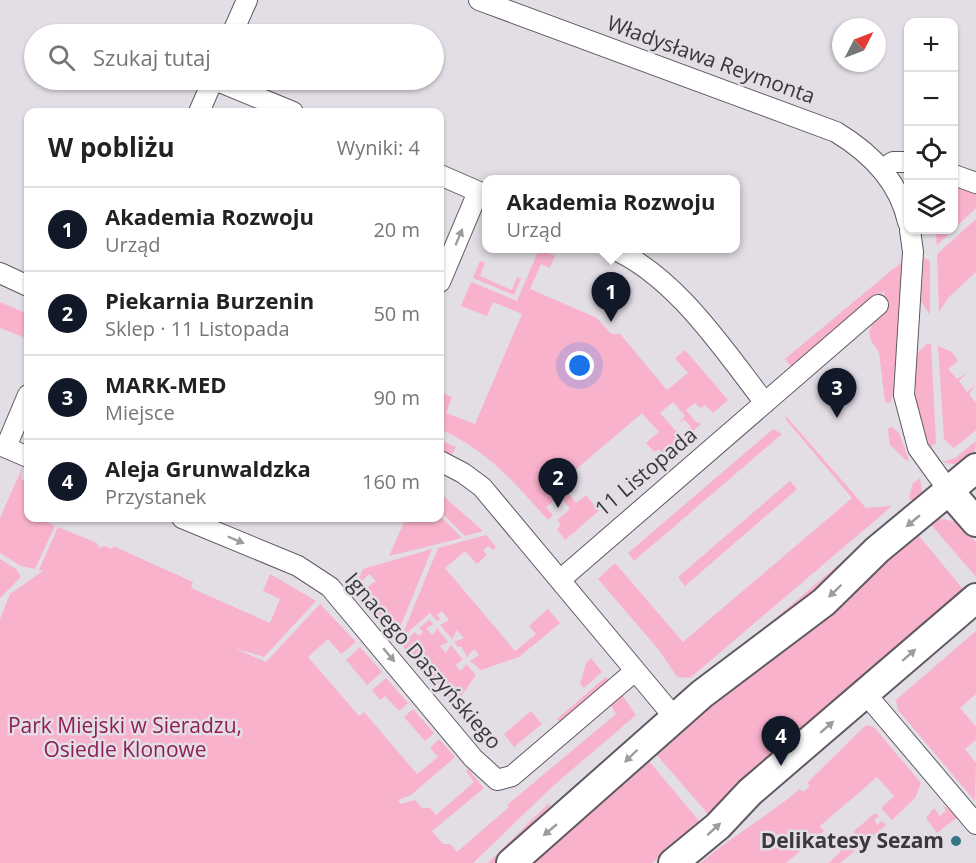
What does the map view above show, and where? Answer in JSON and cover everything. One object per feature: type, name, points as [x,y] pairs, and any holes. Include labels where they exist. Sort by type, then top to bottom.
[{"type":"street","points":[[236,24],[247,0]]},
{"type":"street","name":"Władysława Reymonta","points":[[479,0],[837,132],[861,147],[883,169],[895,187],[904,210]]},
{"type":"street","points":[[201,108],[209,90]]},
{"type":"street","points":[[239,90],[283,108]]},
{"type":"street","points":[[883,169],[893,162],[904,162]]},
{"type":"street","points":[[958,176],[976,183]]},
{"type":"street","points":[[444,177],[482,194],[444,274]]},
{"type":"street","points":[[911,234],[913,252],[904,395],[918,448],[976,522]]},
{"type":"street","points":[[619,253],[640,263],[680,298],[765,403]]},
{"type":"street","points":[[0,273],[24,284]]},
{"type":"street","name":"11 Listopada","points":[[560,580],[604,539],[878,306]]},
{"type":"street","points":[[24,403],[3,446],[24,455]]},
{"type":"street","points":[[444,463],[482,487],[675,718]]},
{"type":"street","points":[[511,863],[675,718],[824,602],[877,550],[976,468]]},
{"type":"street","name":"Ignacego Daszyńskiego","points":[[192,522],[298,566],[330,587],[473,758],[497,780],[512,776],[635,671]]},
{"type":"street","points":[[673,863],[714,830],[750,792],[976,598]]},
{"type":"street","points":[[865,693],[976,824]]},
{"type":"green space","points":[[958,183],[976,190],[976,208],[958,225]]},
{"type":"green space","points":[[976,219],[976,272],[948,298],[939,312],[937,254]]},
{"type":"green space","points":[[936,234],[949,234],[937,245]]},
{"type":"green space","points":[[537,253],[548,253],[555,256],[550,268],[541,264],[530,289],[597,318],[611,334],[620,334],[667,390],[688,373],[675,358],[685,350],[728,400],[713,413],[705,405],[700,408],[695,403],[686,410],[696,422],[701,424],[689,434],[686,431],[691,427],[685,420],[679,422],[685,416],[673,402],[660,413],[683,439],[660,459],[658,457],[662,453],[659,449],[654,452],[646,443],[659,432],[642,413],[560,483],[576,503],[586,495],[599,511],[565,540],[557,529],[561,525],[557,520],[570,509],[560,496],[546,507],[553,515],[548,520],[486,457],[444,431],[444,394],[452,397],[446,413],[475,424],[522,314],[493,302],[487,316],[461,306],[471,282],[517,301]]},
{"type":"green space","points":[[924,258],[930,261],[930,315],[921,301]]},
{"type":"green space","points":[[904,260],[894,391],[890,403],[885,402],[879,352],[871,341],[869,332],[873,322],[885,311],[884,291],[792,368],[785,359]]},
{"type":"green space","points":[[480,261],[485,263],[480,276],[512,290],[517,277],[521,279],[514,295],[473,278]]},
{"type":"green space","points":[[0,302],[24,312],[24,337],[0,328]]},
{"type":"green space","points":[[927,344],[931,344],[936,443],[929,448],[918,414],[915,378],[916,354]]},
{"type":"green space","points":[[938,346],[952,352],[958,361],[948,369],[957,379],[967,373],[959,381],[967,392],[976,385],[969,394],[976,403],[976,430],[954,448],[944,439]]},
{"type":"green space","points":[[785,415],[866,508],[892,506],[690,678],[677,677],[659,650],[598,579],[615,563],[683,642],[852,498],[787,421]]},
{"type":"green space","points":[[892,427],[899,433],[909,460],[907,461],[890,445],[888,429]]},
{"type":"green space","points":[[773,429],[782,434],[634,561],[628,553]]},
{"type":"green space","points":[[976,441],[971,456],[957,465],[942,462],[955,458]]},
{"type":"green space","points":[[444,442],[456,447],[451,456],[444,455]]},
{"type":"green space","points":[[23,466],[21,479],[24,480],[24,522],[47,522],[55,526],[35,569],[21,566],[0,553],[0,518]]},
{"type":"green space","points":[[920,478],[922,492],[915,505],[909,497],[913,483]]},
{"type":"green space","points":[[790,481],[797,489],[685,586],[678,577]]},
{"type":"green space","points":[[444,497],[483,531],[465,536],[444,515]]},
{"type":"green space","points":[[898,514],[901,517],[712,679],[684,696]]},
{"type":"green space","points":[[938,518],[957,522],[976,542],[976,577],[928,521]]},
{"type":"green space","points":[[444,520],[462,538],[389,556],[404,522],[444,522]]},
{"type":"green space","name":"Park Miejski w Sieradzu, Osiedle Klonowe","points":[[58,527],[97,543],[99,548],[104,546],[112,549],[113,546],[193,582],[191,588],[270,623],[280,599],[263,591],[270,574],[316,601],[264,657],[234,648],[266,662],[320,604],[356,642],[341,654],[328,639],[308,657],[359,716],[364,712],[417,774],[438,757],[430,748],[439,739],[455,757],[411,795],[398,800],[401,804],[415,800],[422,808],[430,808],[436,815],[474,782],[466,771],[468,769],[484,788],[432,831],[443,844],[450,844],[457,852],[509,807],[507,805],[616,714],[610,704],[620,692],[636,715],[553,786],[473,863],[0,863],[0,619],[10,594],[43,571],[39,570]]},
{"type":"green space","points":[[915,531],[967,594],[708,814],[655,753]]},
{"type":"green space","points":[[486,535],[496,547],[493,550],[488,546],[483,550],[487,555],[477,564],[465,551],[445,568],[515,651],[536,634],[529,626],[548,609],[560,623],[519,657],[481,670],[470,661],[479,655],[474,649],[467,657],[461,646],[458,647],[454,642],[464,638],[457,630],[452,639],[440,625],[449,620],[442,611],[437,615],[440,619],[437,621],[430,613],[401,638],[438,548]]},
{"type":"green space","points":[[432,549],[396,637],[359,593],[376,581],[369,574],[354,589],[363,569]]},
{"type":"green space","points":[[0,559],[16,569],[21,577],[0,598]]},
{"type":"green space","points":[[429,620],[434,624],[426,628],[432,635],[436,627],[448,642],[440,646],[446,653],[451,645],[463,660],[455,665],[461,671],[466,664],[476,675],[455,705],[401,644],[415,632],[419,636],[423,632],[419,628]]},
{"type":"green space","points":[[976,631],[976,694],[960,708],[976,727],[976,740],[965,749],[976,763],[975,801],[898,710],[896,700]]},
{"type":"green space","points":[[360,647],[382,672],[367,685],[346,660]]},
{"type":"green space","points":[[591,658],[602,672],[584,688],[580,684],[586,663]]},
{"type":"green space","points":[[606,677],[611,683],[560,723],[557,719]]},
{"type":"green space","points":[[386,678],[408,703],[399,711],[385,696],[380,700],[372,690]]},
{"type":"green space","points":[[413,709],[434,733],[425,741],[404,717]]},
{"type":"green space","points":[[531,711],[542,724],[514,747],[504,734]]},
{"type":"green space","points":[[866,725],[874,727],[921,783],[915,798],[892,820],[881,808],[894,796],[877,777],[820,826],[824,831],[786,863],[701,863],[800,789],[803,792],[810,786],[807,783]]},
{"type":"green space","points":[[648,760],[700,822],[652,863],[526,863]]},
{"type":"green space","points":[[548,804],[551,805],[516,844],[494,863],[488,863]]},
{"type":"green space","points":[[943,806],[960,815],[937,833],[926,818],[934,808],[940,816],[946,811]]},
{"type":"green space","points":[[875,813],[879,816],[874,820],[877,825],[882,821],[886,825],[863,844],[853,832]]},
{"type":"green space","points":[[847,837],[850,841],[846,845],[849,849],[854,845],[857,849],[840,863],[829,863],[841,851],[836,846]]},
{"type":"place","name":"Akademia Rozwoju","points":[[611,322]]},
{"type":"place","name":"MARK-MED","points":[[837,418]]},
{"type":"place","name":"Piekarnia Burzenin","points":[[558,508]]},
{"type":"place","name":"Aleja Grunwaldzka","points":[[781,766]]},
{"type":"place","name":"Delikatesy Sezam","points":[[956,841]]}]
